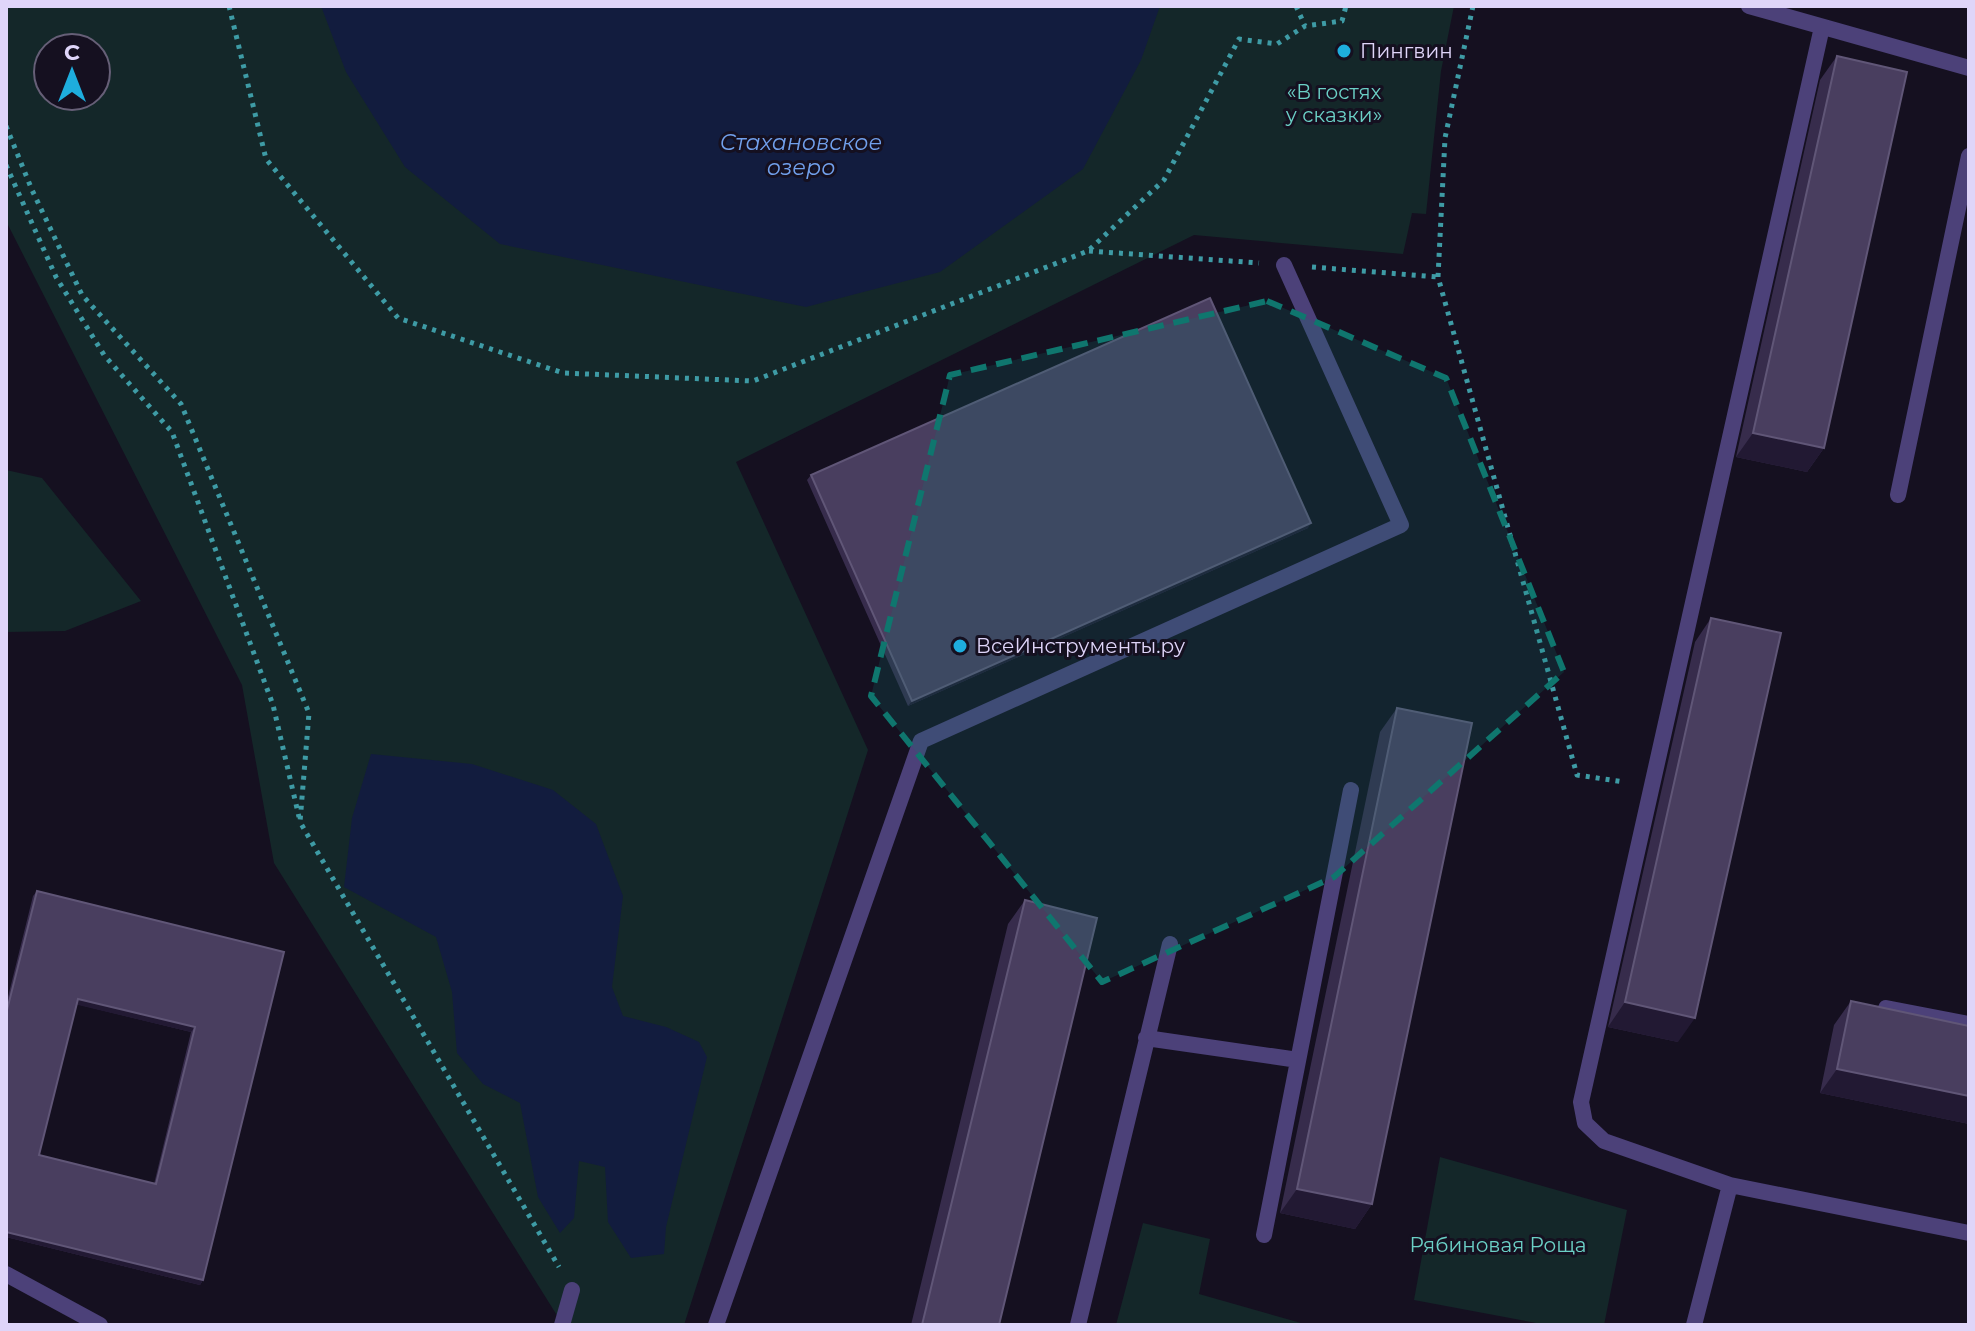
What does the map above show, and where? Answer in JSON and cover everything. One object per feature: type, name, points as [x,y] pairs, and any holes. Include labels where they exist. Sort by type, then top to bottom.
[{"type":"street","points":[[1749,6],[1969,68]]},
{"type":"street","points":[[1822,27],[1581,1102],[1585,1123],[1604,1141],[1730,1185],[1969,1233]]},
{"type":"street","points":[[1898,495],[1969,156]]},
{"type":"street","points":[[716,1325],[921,741],[1401,525],[1284,265]]},
{"type":"street","points":[[1264,1235],[1351,790]]},
{"type":"street","points":[[1078,1325],[1170,944]]},
{"type":"street","points":[[1886,1008],[1969,1024]]},
{"type":"street","points":[[1146,1038],[1298,1060]]},
{"type":"street","points":[[1694,1325],[1730,1185]]},
{"type":"street","points":[[6,1274],[100,1325]]},
{"type":"street","points":[[562,1325],[572,1290]]},
{"type":"path","points":[[229,6],[266,159],[398,318],[563,373],[753,381],[1088,251],[1164,180],[1239,39],[1277,44],[1305,26],[1342,21],[1346,6]]},
{"type":"path","points":[[1296,6],[1305,26]]},
{"type":"path","points":[[1473,6],[1445,138],[1438,277],[1577,775],[1650,787]]},
{"type":"path","points":[[6,126],[32,190],[82,295],[181,404],[309,713],[300,822]]},
{"type":"path","points":[[6,165],[56,277],[104,355],[172,432],[273,705],[300,822],[572,1290]]},
{"type":"highlighted area","points":[[1267,301],[1446,378],[1564,672],[1334,877],[1102,982],[871,696],[950,375]]},
{"type":"green space","name":"«В гостях у сказки»","points":[[6,6],[1454,6],[1441,71],[1426,214],[1412,213],[1403,254],[1194,235],[736,462],[868,750],[684,1325],[563,1325],[274,863],[242,685],[6,221]]},
{"type":"green space","points":[[6,470],[42,478],[141,601],[65,631],[6,632]]},
{"type":"green space","name":"Рябиновая Роща","points":[[1440,1157],[1627,1210],[1604,1325],[1547,1325],[1414,1300]]},
{"type":"green space","points":[[1143,1223],[1210,1239],[1199,1294],[1308,1325],[1116,1325]]},
{"type":"water","name":"Стахановское озеро","points":[[321,6],[1160,6],[1141,60],[1083,169],[940,272],[806,307],[500,244],[405,167],[346,72]]},
{"type":"water","points":[[371,754],[472,764],[553,790],[596,824],[623,896],[612,987],[623,1016],[666,1027],[699,1042],[707,1057],[666,1227],[664,1254],[631,1258],[608,1222],[605,1167],[579,1161],[574,1218],[560,1233],[538,1197],[520,1103],[483,1084],[457,1053],[452,992],[436,937],[344,887],[352,818]]},
{"type":"building","points":[[1837,56],[1907,72],[1824,448],[1753,433]]},
{"type":"building","points":[[1210,298],[1311,523],[912,701],[811,475]]},
{"type":"building","points":[[1711,618],[1781,633],[1695,1018],[1625,1002]]},
{"type":"building","points":[[1397,708],[1472,723],[1372,1204],[1297,1189]]},
{"type":"building","points":[[37,891],[284,952],[203,1280],[6,1232],[6,1014]],"holes":[[[78,999],[195,1027],[156,1184],[39,1155]]]},
{"type":"building","points":[[1025,900],[1097,918],[999,1325],[922,1325]]},
{"type":"building","points":[[1851,1001],[1969,1026],[1969,1096],[1837,1069]]},
{"type":"place","name":"Пингвин","points":[[1344,51]]},
{"type":"place","name":"ВсеИнструменты.ру","points":[[960,646]]}]
